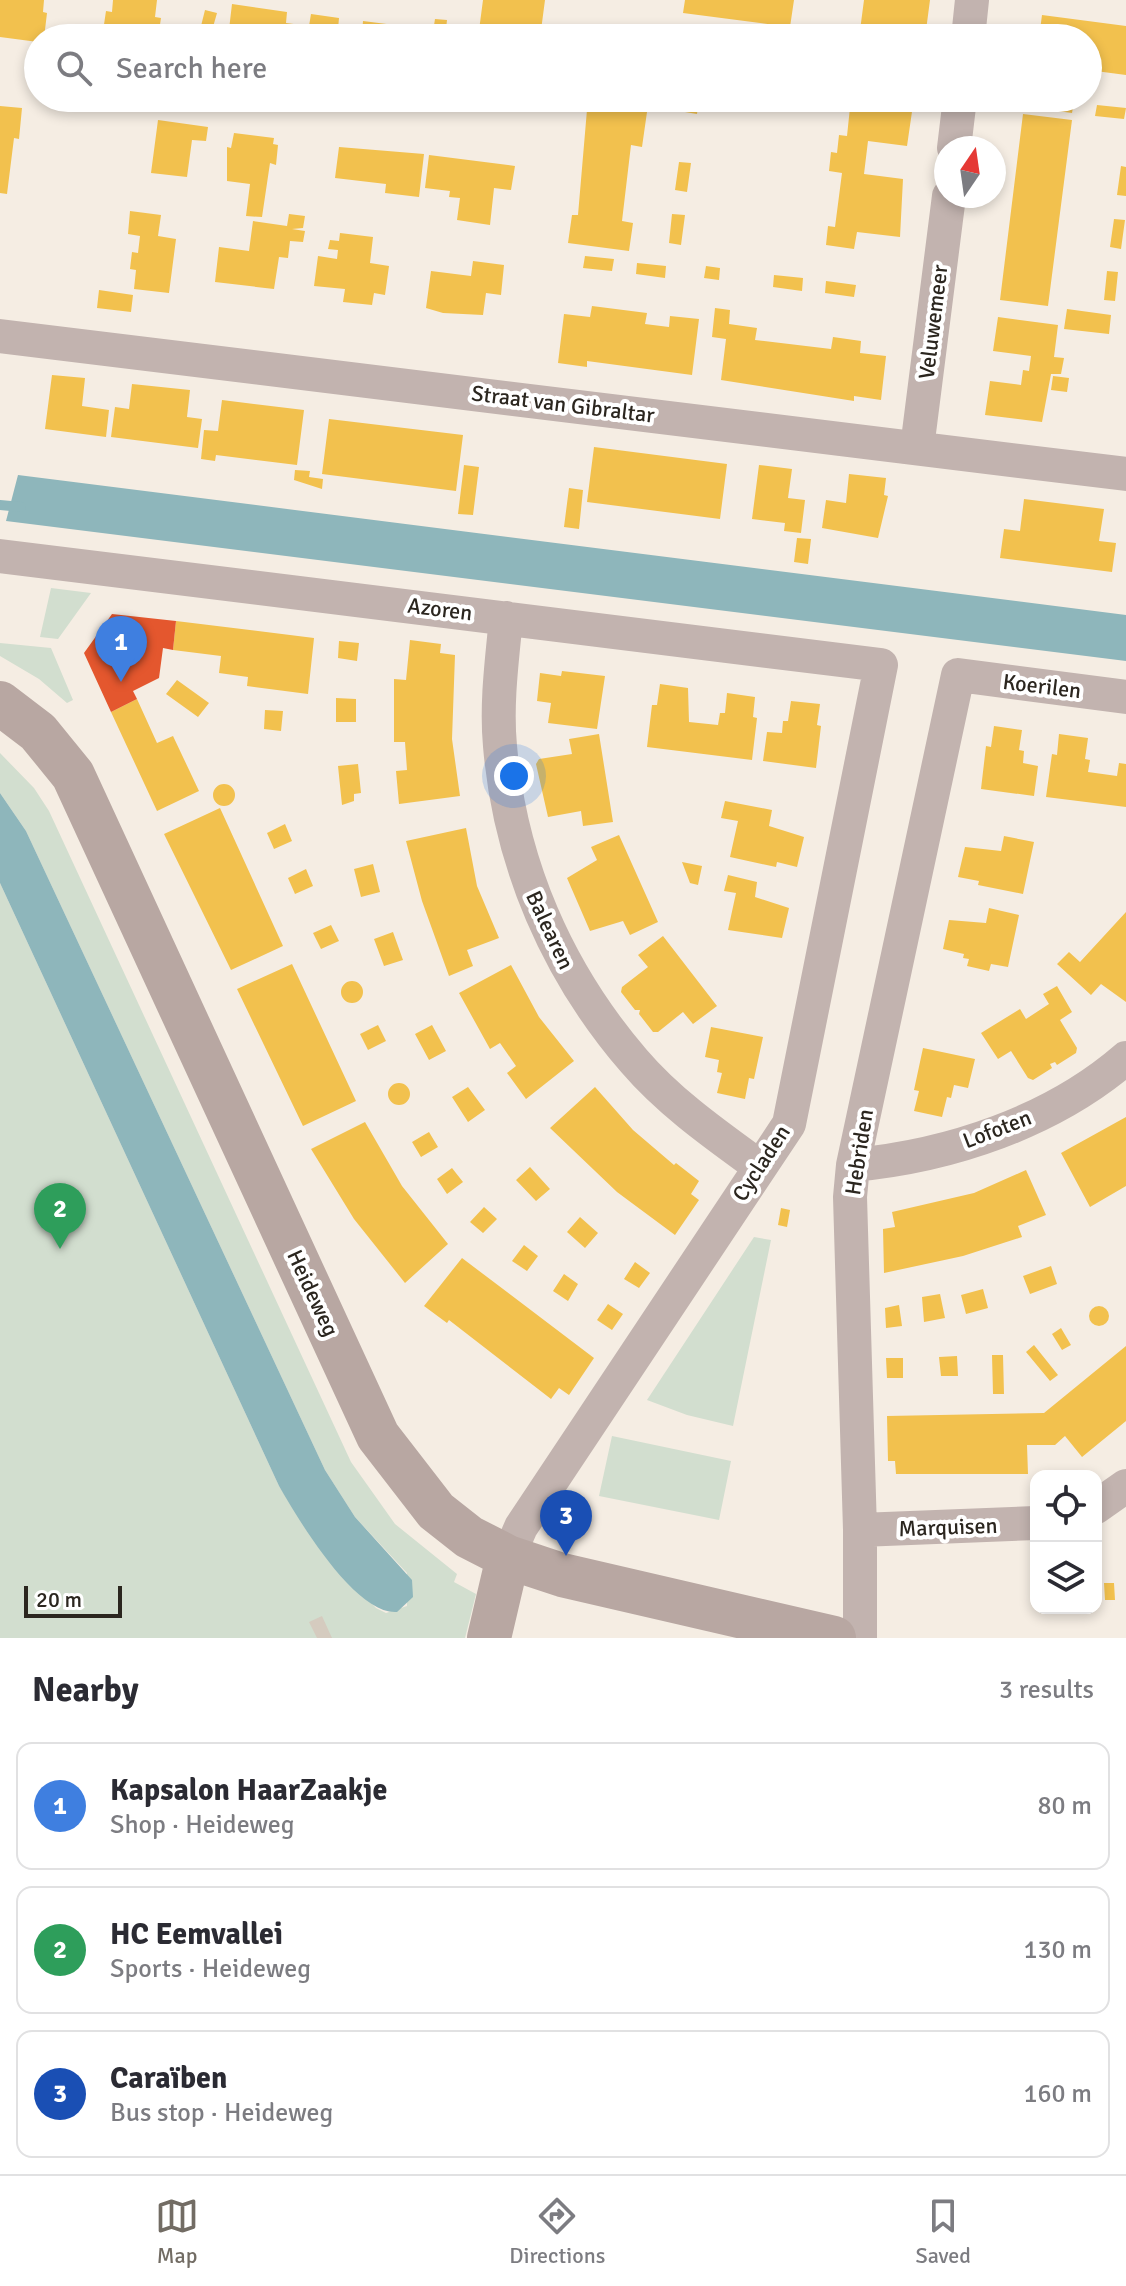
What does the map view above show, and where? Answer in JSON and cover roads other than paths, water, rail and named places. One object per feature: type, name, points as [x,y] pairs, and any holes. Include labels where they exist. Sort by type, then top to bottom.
[{"type":"street","points":[[969,24],[972,0]]},
{"type":"street","points":[[955,136],[958,112]]},
{"type":"street","name":"Veluwemeer","points":[[917,448],[947,208]]},
{"type":"street","name":"Straat van Gibraltar","points":[[0,336],[1126,474]]},
{"type":"street","name":"Azoren","points":[[0,556],[881,665]]},
{"type":"street","name":"Balearen","points":[[506,618],[499,744],[511,824],[530,889],[574,982],[634,1062],[692,1117],[760,1167]]},
{"type":"street","name":"Cycladen","points":[[508,1557],[521,1527],[789,1124],[881,665]]},
{"type":"street","name":"Koerilen","points":[[958,675],[1126,697]]},
{"type":"street","name":"Hebriden","points":[[860,1638],[860,1530],[850,1212],[853,1165],[958,675]]},
{"type":"street","name":"Heideweg","points":[[0,703],[38,732],[73,775],[378,1436],[436,1511],[469,1537],[508,1557],[562,1575],[834,1638]]},
{"type":"street","name":"Lofoten","points":[[853,1165],[891,1161],[948,1148],[1005,1129],[1069,1099],[1126,1058]]},
{"type":"street","points":[[1102,1503],[1126,1486]]},
{"type":"street","name":"Marquisen","points":[[860,1530],[1030,1523]]},
{"type":"street","points":[[489,1638],[508,1557]]},
{"type":"water","points":[[18,475],[1126,615],[1126,661],[6,521]]},
{"type":"water","points":[[0,793],[26,831],[325,1470],[355,1517],[412,1580],[413,1597],[397,1612],[381,1609],[346,1582],[314,1541],[279,1486],[0,883]]},
{"type":"waterway","points":[[0,505],[21,507]]},
{"type":"place","name":"Kapsalon HaarZaakje","points":[[121,682]]},
{"type":"place","name":"HC Eemvallei","points":[[60,1249]]},
{"type":"place","name":"Caraïben","points":[[566,1556]]}]
